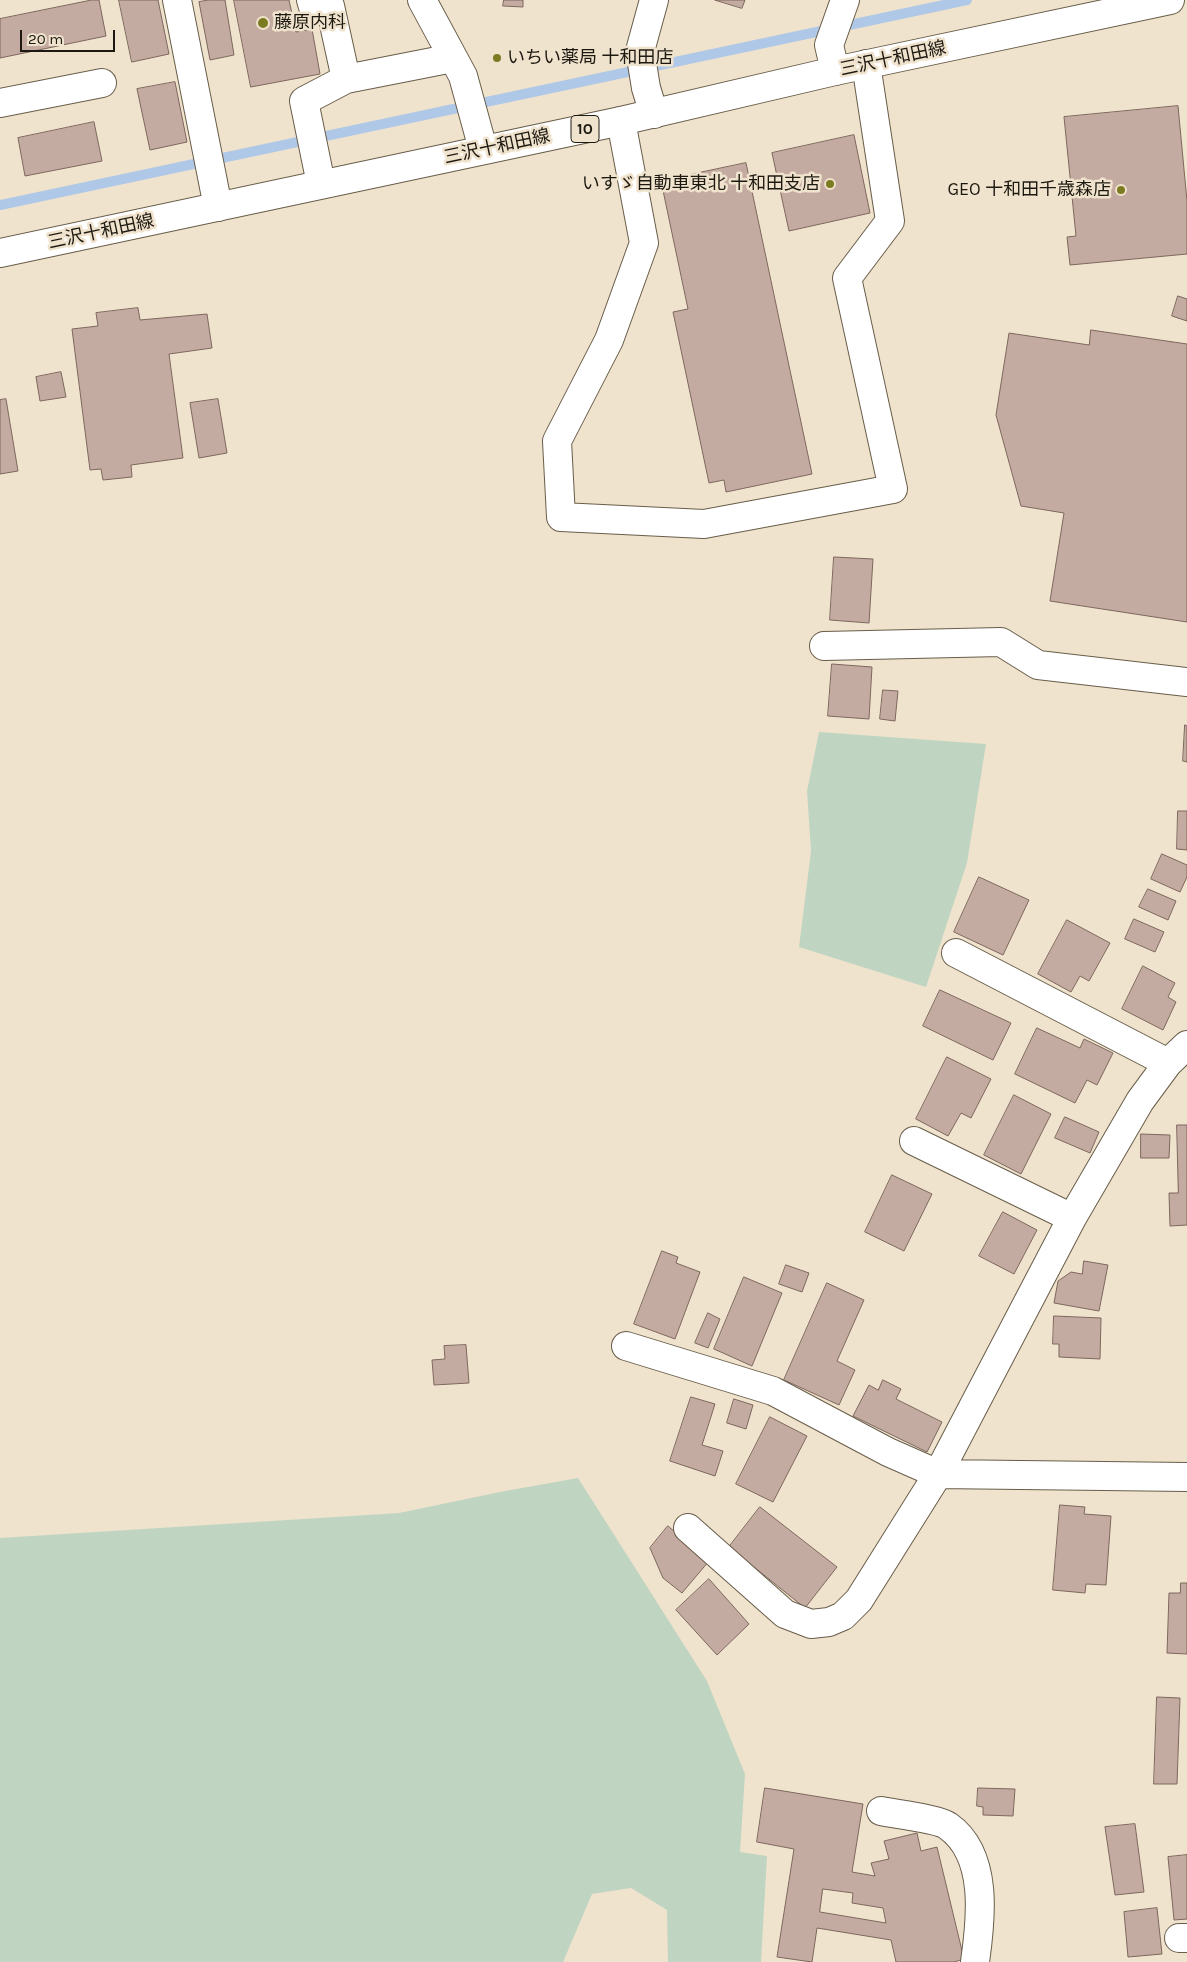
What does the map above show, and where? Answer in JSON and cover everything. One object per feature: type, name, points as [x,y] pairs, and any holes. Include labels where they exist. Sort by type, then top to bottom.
[{"type":"street","points":[[177,0],[218,207]]},
{"type":"street","points":[[311,0],[313,7],[330,6],[346,79]]},
{"type":"street","points":[[422,0],[463,76],[483,149]]},
{"type":"street","points":[[654,0],[640,51],[646,88],[654,114]]},
{"type":"street","points":[[835,71],[829,45],[845,0]]},
{"type":"street","name":"三沢十和田線","points":[[0,253],[654,114],[1104,7],[1170,0]]},
{"type":"street","points":[[321,184],[304,101],[346,79],[453,58]]},
{"type":"street","points":[[621,121],[644,243],[609,340],[557,441],[561,517],[704,524],[893,489],[847,278],[890,221],[866,64]]},
{"type":"street","points":[[0,103],[102,83]]},
{"type":"street","points":[[824,646],[1001,642],[1038,665],[1187,682]]},
{"type":"street","points":[[688,1528],[785,1614],[811,1624],[829,1622],[843,1616],[859,1600],[938,1474],[1072,1218],[1140,1102],[1178,1054],[956,953]]},
{"type":"street","points":[[914,1141],[1072,1218]]},
{"type":"street","points":[[626,1346],[773,1391],[888,1452],[938,1474],[1187,1477]]},
{"type":"street","points":[[881,1811],[947,1825],[963,1840],[977,1872],[980,1930],[975,1962]]},
{"type":"green space","points":[[819,732],[986,744],[967,863],[926,987],[799,947],[811,851],[807,791]]},
{"type":"green space","points":[[578,1478],[707,1681],[745,1774],[740,1852],[767,1856],[761,1962],[668,1962],[667,1910],[631,1888],[592,1894],[563,1962],[0,1962],[0,1538],[399,1513]]},
{"type":"building","points":[[99,0],[106,36],[0,58],[0,19]]},
{"type":"building","points":[[119,0],[158,0],[169,54],[132,62]]},
{"type":"building","points":[[225,0],[234,55],[210,60],[199,2]]},
{"type":"building","points":[[234,0],[289,0],[296,32],[312,29],[320,74],[251,87]]},
{"type":"building","points":[[504,0],[523,0],[523,7],[503,6]]},
{"type":"building","points":[[715,0],[745,0],[742,8]]},
{"type":"building","points":[[175,82],[187,142],[150,150],[137,89]]},
{"type":"building","points":[[1178,106],[1187,201],[1187,254],[1070,265],[1067,237],[1076,236],[1064,117]]},
{"type":"building","points":[[94,122],[102,161],[25,176],[18,138]]},
{"type":"building","points":[[854,135],[870,213],[789,231],[772,153]]},
{"type":"building","points":[[746,163],[812,474],[726,492],[724,480],[709,483],[673,312],[688,309],[661,181]]},
{"type":"building","points":[[1178,296],[1187,299],[1187,321],[1172,316]]},
{"type":"building","points":[[138,308],[140,320],[207,314],[212,348],[169,354],[183,458],[131,465],[132,477],[103,480],[101,469],[90,470],[72,329],[98,326],[96,313]]},
{"type":"building","points":[[1091,330],[1187,344],[1187,622],[1050,601],[1064,513],[1021,506],[996,415],[1009,333],[1089,345]]},
{"type":"building","points":[[61,372],[66,397],[40,401],[36,377]]},
{"type":"building","points":[[6,399],[18,471],[0,474],[0,400]]},
{"type":"building","points":[[218,399],[227,453],[199,458],[190,403]]},
{"type":"building","points":[[834,557],[873,559],[869,623],[830,620]]},
{"type":"building","points":[[832,664],[872,667],[869,719],[828,716]]},
{"type":"building","points":[[883,690],[898,691],[895,721],[880,719]]},
{"type":"building","points":[[1185,725],[1187,726],[1187,762],[1183,761]]},
{"type":"building","points":[[1178,811],[1187,811],[1187,850],[1177,849]]},
{"type":"building","points":[[1162,854],[1187,865],[1187,877],[1180,892],[1151,879]]},
{"type":"building","points":[[979,877],[1029,900],[1003,955],[954,932]]},
{"type":"building","points":[[1148,889],[1176,901],[1168,920],[1139,907]]},
{"type":"building","points":[[1134,919],[1164,932],[1155,952],[1125,939]]},
{"type":"building","points":[[1067,920],[1110,943],[1089,981],[1080,976],[1071,992],[1038,974]]},
{"type":"building","points":[[1143,966],[1175,983],[1168,997],[1176,1002],[1163,1030],[1122,1009]]},
{"type":"building","points":[[940,990],[1011,1023],[993,1060],[923,1026]]},
{"type":"building","points":[[1037,1028],[1080,1048],[1084,1039],[1113,1053],[1097,1085],[1087,1080],[1075,1103],[1015,1074]]},
{"type":"building","points":[[947,1057],[991,1079],[971,1118],[961,1113],[948,1136],[916,1119]]},
{"type":"building","points":[[1014,1095],[1051,1114],[1021,1174],[984,1155]]},
{"type":"building","points":[[1065,1117],[1099,1132],[1090,1153],[1055,1138]]},
{"type":"building","points":[[1177,1125],[1187,1125],[1187,1225],[1170,1226],[1169,1193],[1178,1193]]},
{"type":"building","points":[[1141,1134],[1170,1135],[1169,1158],[1141,1158]]},
{"type":"building","points":[[892,1175],[932,1194],[904,1251],[865,1232]]},
{"type":"building","points":[[1003,1212],[1037,1230],[1014,1274],[979,1256]]},
{"type":"building","points":[[662,1251],[678,1257],[676,1263],[700,1272],[675,1339],[634,1324]]},
{"type":"building","points":[[1084,1261],[1108,1265],[1099,1311],[1054,1303],[1058,1281],[1071,1272],[1082,1274]]},
{"type":"building","points":[[786,1265],[809,1273],[802,1292],[779,1284]]},
{"type":"building","points":[[744,1277],[782,1293],[752,1366],[714,1349]]},
{"type":"building","points":[[827,1283],[864,1300],[837,1361],[855,1370],[839,1405],[784,1380]]},
{"type":"building","points":[[708,1313],[720,1319],[708,1348],[695,1343]]},
{"type":"building","points":[[1054,1316],[1101,1318],[1100,1359],[1059,1357],[1059,1344],[1053,1344]]},
{"type":"building","points":[[466,1345],[469,1383],[434,1385],[432,1360],[445,1359],[444,1346]]},
{"type":"building","points":[[883,1380],[901,1389],[896,1399],[942,1422],[927,1452],[853,1416],[869,1385],[878,1390]]},
{"type":"building","points":[[691,1397],[715,1404],[702,1445],[723,1451],[715,1476],[670,1461]]},
{"type":"building","points":[[734,1399],[753,1405],[746,1429],[727,1423]]},
{"type":"building","points":[[770,1417],[807,1436],[773,1502],[736,1484]]},
{"type":"building","points":[[1060,1505],[1085,1507],[1084,1514],[1111,1516],[1106,1585],[1086,1584],[1085,1593],[1053,1590]]},
{"type":"building","points":[[760,1507],[837,1567],[805,1608],[729,1547]]},
{"type":"building","points":[[668,1526],[709,1561],[682,1593],[663,1578],[650,1548]]},
{"type":"building","points":[[709,1579],[749,1624],[717,1655],[676,1610]]},
{"type":"building","points":[[1181,1583],[1187,1583],[1187,1654],[1167,1653],[1169,1593],[1180,1593]]},
{"type":"building","points":[[1157,1697],[1180,1698],[1177,1784],[1154,1784]]},
{"type":"building","points":[[765,1788],[863,1804],[852,1872],[875,1876],[871,1863],[889,1859],[884,1841],[917,1833],[921,1851],[937,1847],[964,1959],[954,1962],[896,1962],[891,1940],[817,1928],[812,1962],[777,1957],[794,1849],[757,1842]],"holes":[[[823,1889],[853,1893],[852,1903],[883,1908],[886,1923],[820,1912]]]},
{"type":"building","points":[[978,1788],[1015,1789],[1013,1816],[983,1815],[983,1807],[977,1806]]},
{"type":"building","points":[[1135,1824],[1144,1892],[1115,1895],[1105,1827]]},
{"type":"building","points":[[1187,1855],[1187,1919],[1174,1920],[1168,1857]]},
{"type":"building","points":[[1157,1908],[1162,1954],[1128,1957],[1124,1912]]},
{"type":"waterway","points":[[0,205],[967,0]]},
{"type":"place","name":"藤原内科","points":[[263,23]]},
{"type":"place","name":"いちい薬局 十和田店","points":[[497,58]]},
{"type":"place","name":"いすゞ自動車東北 十和田支店","points":[[830,184]]},
{"type":"place","name":"GEO 十和田千歳森店","points":[[1121,190]]}]
